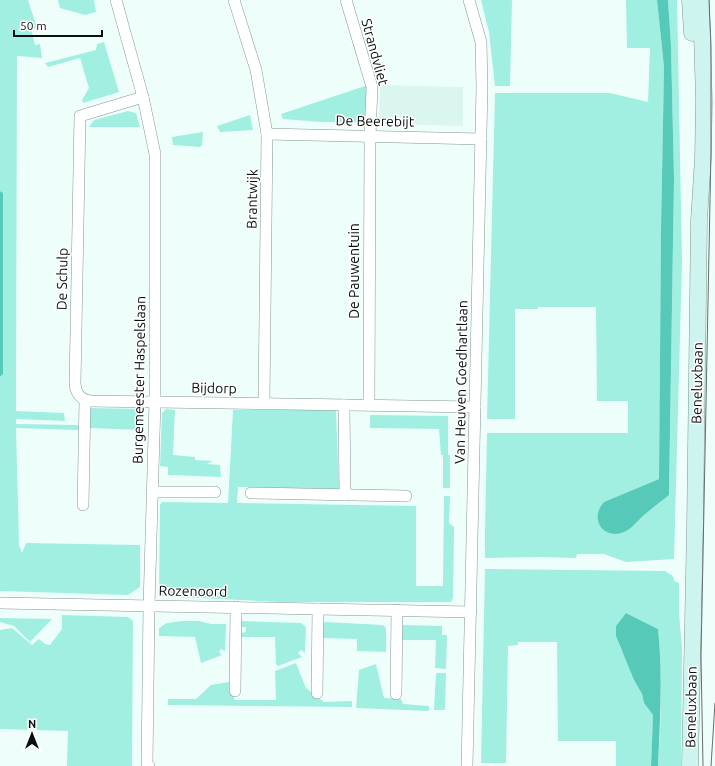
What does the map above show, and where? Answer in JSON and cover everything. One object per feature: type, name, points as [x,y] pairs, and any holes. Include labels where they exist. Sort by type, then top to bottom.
[{"type":"main road","points":[[690,0],[694,157],[699,220]]},
{"type":"main road","name":"Beneluxbaan","points":[[690,766],[699,220],[703,158],[704,101],[702,0]]},
{"type":"street","name":"Burgemeester Haspelslaan","points":[[116,0],[143,98],[155,154],[155,402],[149,606],[148,766]]},
{"type":"street","name":"Brantwijk","points":[[234,0],[256,70],[267,134],[264,404]]},
{"type":"street","name":"Strandvliet","points":[[346,0],[372,87],[370,136]]},
{"type":"street","name":"Van Heuven Goedhartlaan","points":[[467,766],[482,87],[481,42],[469,0]]},
{"type":"street","name":"De Schulp","points":[[85,400],[77,393],[75,384],[80,116],[143,98]]},
{"type":"street","name":"De Beerebijt","points":[[267,134],[481,139]]},
{"type":"street","name":"De Pauwentuin","points":[[369,405],[370,136]]},
{"type":"street","name":"Bijdorp","points":[[85,400],[475,407]]},
{"type":"street","points":[[83,505],[85,400]]},
{"type":"street","points":[[344,405],[345,495]]},
{"type":"street","points":[[152,492],[215,492]]},
{"type":"street","points":[[251,493],[406,496]]},
{"type":"street","name":"Rozenoord","points":[[0,603],[471,612]]},
{"type":"street","name":"Rozenoord","points":[[235,691],[236,607]]},
{"type":"street","points":[[318,609],[318,693]]},
{"type":"street","points":[[396,694],[397,610]]},
{"type":"shaded area","points":[[0,0],[28,0],[37,28],[31,29],[35,45],[40,44],[42,58],[17,56],[16,411],[64,413],[65,421],[16,419],[16,424],[78,425],[78,430],[16,428],[19,545],[22,553],[26,543],[140,545],[140,587],[128,595],[0,591],[0,377],[3,374],[3,193],[0,191]]},
{"type":"shaded area","points":[[58,0],[94,0],[96,12],[85,15],[60,8]]},
{"type":"shaded area","points":[[481,0],[512,0],[510,86],[495,86],[489,32]]},
{"type":"shaded area","points":[[626,0],[657,0],[664,67],[659,479],[604,502],[626,531],[669,495],[669,502],[674,179],[671,46],[668,0],[677,0],[682,261],[674,559],[626,562],[604,554],[577,554],[576,558],[485,558],[487,433],[628,433],[628,401],[597,401],[596,307],[538,307],[538,309],[515,309],[515,419],[487,419],[495,93],[610,93],[648,102],[650,48],[627,48]]},
{"type":"shaded area","points":[[657,0],[668,0],[671,46],[674,179],[669,495],[628,530],[618,534],[611,534],[601,527],[598,522],[599,509],[604,502],[659,479],[664,67]]},
{"type":"shaded area","points":[[104,42],[119,92],[83,103],[82,100],[89,88],[80,58],[48,67],[45,63],[96,50],[97,44]]},
{"type":"shaded area","points":[[368,85],[365,122],[321,122],[283,119],[281,114]]},
{"type":"shaded area","points":[[380,85],[463,87],[463,126],[379,124]]},
{"type":"shaded area","points":[[128,111],[136,113],[140,127],[89,127],[94,120]]},
{"type":"shaded area","points":[[250,115],[253,130],[220,132],[217,126]]},
{"type":"shaded area","points":[[203,132],[202,145],[200,147],[173,145],[172,137]]},
{"type":"shaded area","points":[[0,191],[3,193],[3,374],[0,377]]},
{"type":"shaded area","points":[[90,408],[141,409],[142,430],[89,428]]},
{"type":"shaded area","points":[[166,409],[175,410],[173,455],[195,457],[195,460],[213,461],[207,464],[220,465],[221,477],[168,475],[168,467],[160,466],[162,413]]},
{"type":"shaded area","points":[[233,410],[336,410],[339,489],[238,487],[237,503],[416,506],[416,586],[443,586],[444,496],[450,496],[449,523],[454,527],[453,598],[451,602],[282,602],[159,596],[160,505],[162,502],[228,503]]},
{"type":"shaded area","points":[[370,415],[448,416],[450,488],[443,488],[443,455],[441,455],[439,429],[370,428]]},
{"type":"shaded area","points":[[485,569],[665,571],[673,576],[674,581],[679,583],[679,614],[682,647],[681,766],[658,766],[661,663],[658,629],[626,613],[616,626],[620,647],[634,680],[642,694],[644,703],[653,715],[651,766],[616,766],[616,741],[558,741],[557,642],[518,642],[518,645],[508,646],[506,763],[481,763]]},
{"type":"shaded area","points":[[626,613],[658,629],[661,680],[658,766],[651,766],[653,715],[644,703],[642,694],[634,680],[616,636],[616,626]]},
{"type":"shaded area","points":[[62,615],[128,617],[133,621],[132,766],[67,766],[68,731],[0,729],[0,630],[12,628],[32,645],[39,639],[45,644],[50,645],[62,629]]},
{"type":"shaded area","points":[[0,618],[52,619],[30,642],[14,626],[0,622]]},
{"type":"shaded area","points":[[182,621],[226,624],[225,651],[221,649],[219,652],[222,655],[201,663],[195,637],[159,636],[159,628],[167,623]]},
{"type":"shaded area","points":[[241,621],[301,623],[306,627],[305,653],[301,650],[298,653],[302,657],[278,666],[276,664],[275,637],[240,637],[240,633],[246,632],[246,627],[240,627]]},
{"type":"shaded area","points":[[325,622],[383,625],[386,628],[386,652],[357,651],[357,639],[321,638],[321,626]]},
{"type":"shaded area","points":[[403,625],[442,626],[442,635],[447,635],[446,669],[435,668],[436,640],[399,640],[399,630]]},
{"type":"shaded area","points":[[296,663],[306,688],[324,702],[352,701],[352,707],[168,705],[168,699],[196,699],[211,685],[229,682],[235,700],[276,700],[275,671]]},
{"type":"shaded area","points":[[376,664],[384,698],[401,699],[403,704],[429,706],[429,711],[356,708],[359,670]]},
{"type":"shaded area","points":[[436,673],[446,673],[445,710],[434,710]]},
{"type":"tram line","points":[[703,766],[701,657],[711,151],[711,46],[709,0]]},
{"type":"tram line","points":[[711,766],[715,703]]}]
